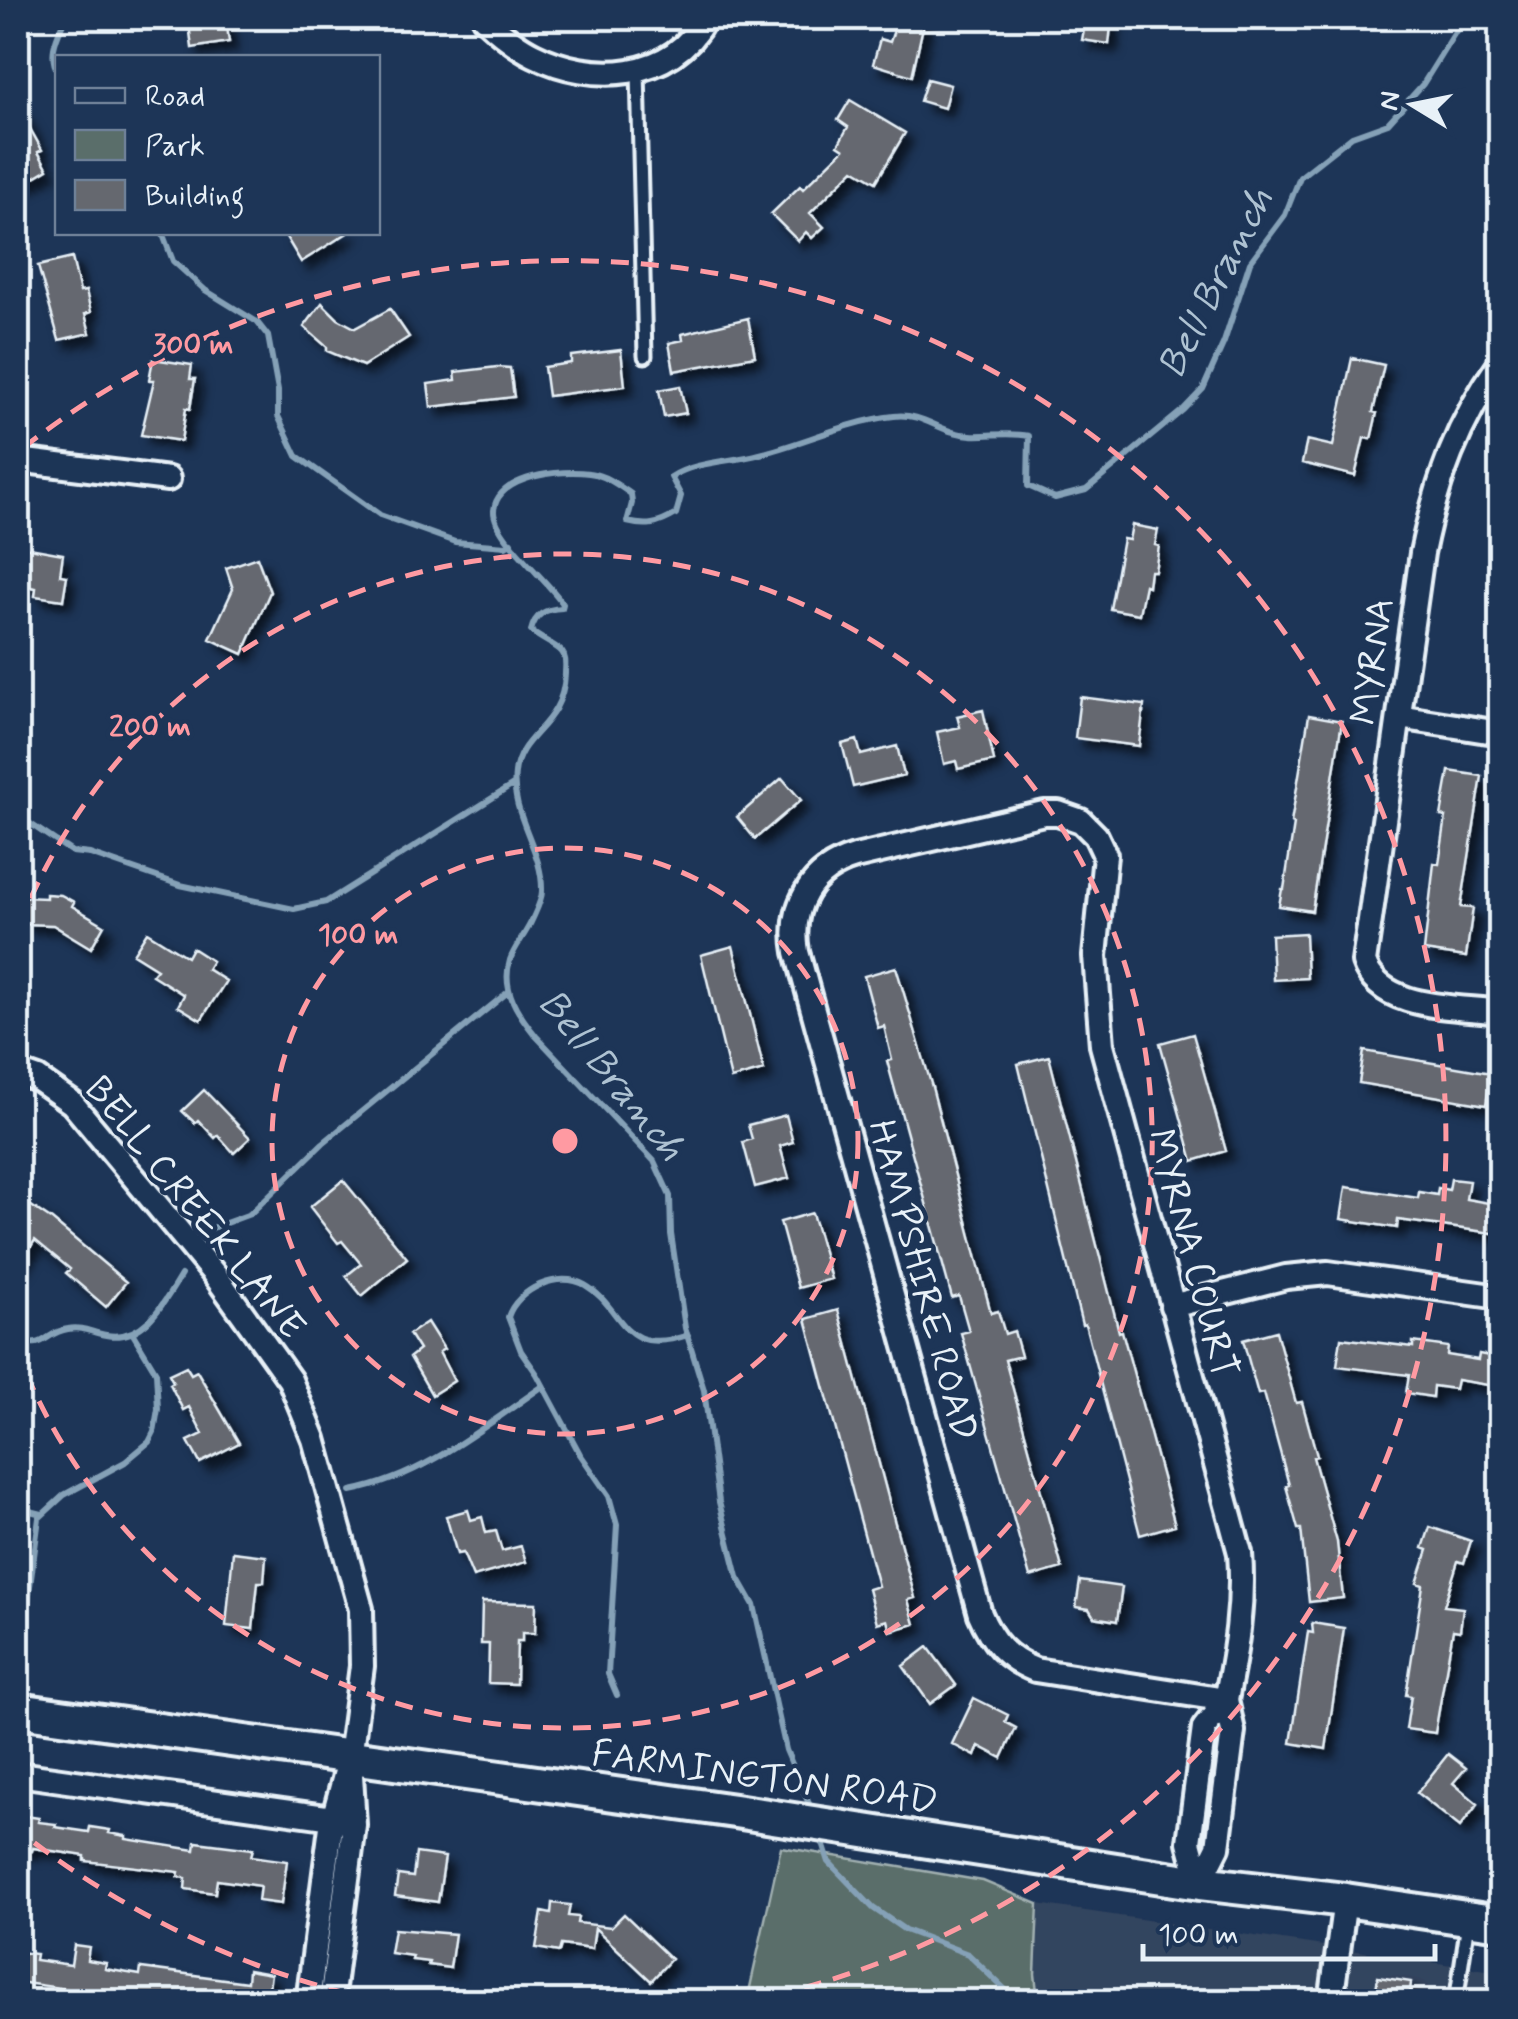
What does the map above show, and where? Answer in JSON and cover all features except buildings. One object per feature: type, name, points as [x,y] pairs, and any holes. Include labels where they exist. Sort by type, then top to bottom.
[{"type":"main road","name":"FARMINGTON ROAD","points":[[18,1710],[735,1811],[1200,1883],[1484,1920]]},
{"type":"street","points":[[484,18],[517,46],[545,60],[603,72],[638,72],[677,53],[705,18]]},
{"type":"street","name":"MYRNA","points":[[1500,363],[1464,420],[1432,501],[1364,942],[1364,962],[1374,981],[1396,995],[1500,1012]]},
{"type":"street","points":[[18,460],[168,479]]},
{"type":"street","points":[[1398,717],[1500,733]]},
{"type":"street","name":"HAMPSHIRE ROAD","points":[[1088,826],[1068,815],[1044,814],[855,857],[830,867],[811,884],[795,918],[796,952],[988,1634],[1008,1656],[1035,1670],[1226,1700]]},
{"type":"street","name":"MYRNA COURT","points":[[1088,826],[1102,845],[1106,866],[1095,956],[1102,1045],[1240,1552],[1239,1636],[1226,1700],[1233,1730],[1218,1846],[1200,1883]]},
{"type":"street","name":"BELL CREEK LANE","points":[[18,1072],[58,1091],[88,1120],[216,1275],[290,1380],[314,1440],[361,1609],[362,1666],[323,2001]]},
{"type":"street","points":[[1172,1306],[1286,1277],[1317,1274],[1500,1297]]},
{"type":"street","points":[[18,1774],[343,1822]]},
{"type":"street","points":[[1330,2002],[1345,1900]]},
{"type":"lane","points":[[638,72],[645,356]]},
{"type":"lane","points":[[1456,2002],[1484,1920]]},
{"type":"shaded area","points":[[1038,1904],[1500,1972],[1500,2001],[1038,2002]]},
{"type":"green space","points":[[781,1847],[983,1881],[1038,1904],[1038,2001],[747,2001]]},
{"type":"waterway","points":[[55,65],[54,51],[65,18]]},
{"type":"waterway","name":"Bell Branch","points":[[812,1811],[786,1750],[754,1605],[738,1577],[719,1502],[704,1390],[685,1328],[671,1234],[670,1196],[654,1161],[536,1036],[517,1010],[510,991],[510,960],[532,920],[542,891],[538,861],[517,803],[515,773],[524,748],[557,706],[565,662],[560,650],[531,631],[542,614],[562,608],[563,604],[502,532],[494,510],[498,498],[507,489],[533,477],[589,473],[606,478],[631,494],[627,522],[652,524],[676,514],[681,496],[671,477],[681,472],[760,454],[860,422],[903,416],[963,434],[1029,436],[1028,486],[1055,498],[1086,490],[1203,389],[1224,342],[1250,262],[1285,215],[1300,177],[1352,136],[1388,123],[1423,84],[1464,18]]},
{"type":"waterway","points":[[163,235],[173,261],[205,290],[257,322],[268,336],[278,391],[278,416],[297,456],[380,515],[455,542],[506,546],[511,542]]},
{"type":"waterway","points":[[18,809],[29,823],[72,852],[90,854],[180,885],[294,909],[326,902],[513,785]]},
{"type":"waterway","points":[[204,1231],[250,1214],[323,1143],[508,992]]},
{"type":"waterway","points":[[18,1340],[40,1342],[73,1328],[106,1335],[131,1333],[151,1318],[181,1275]]},
{"type":"waterway","points":[[617,1695],[608,1674],[617,1525],[609,1496],[580,1454],[521,1351],[508,1317],[520,1298],[540,1285],[575,1281],[598,1295],[636,1335],[648,1340],[688,1335]]},
{"type":"waterway","points":[[18,1634],[25,1624],[39,1518],[64,1495],[125,1462],[149,1442],[154,1432],[158,1409],[156,1372],[133,1334]]},
{"type":"waterway","points":[[351,1491],[428,1463],[543,1386]]},
{"type":"waterway","points":[[18,1508],[42,1514]]},
{"type":"waterway","name":"Bell Branch","points":[[821,1837],[829,1862],[873,1908],[905,1930],[968,1954],[1018,2002]]}]
